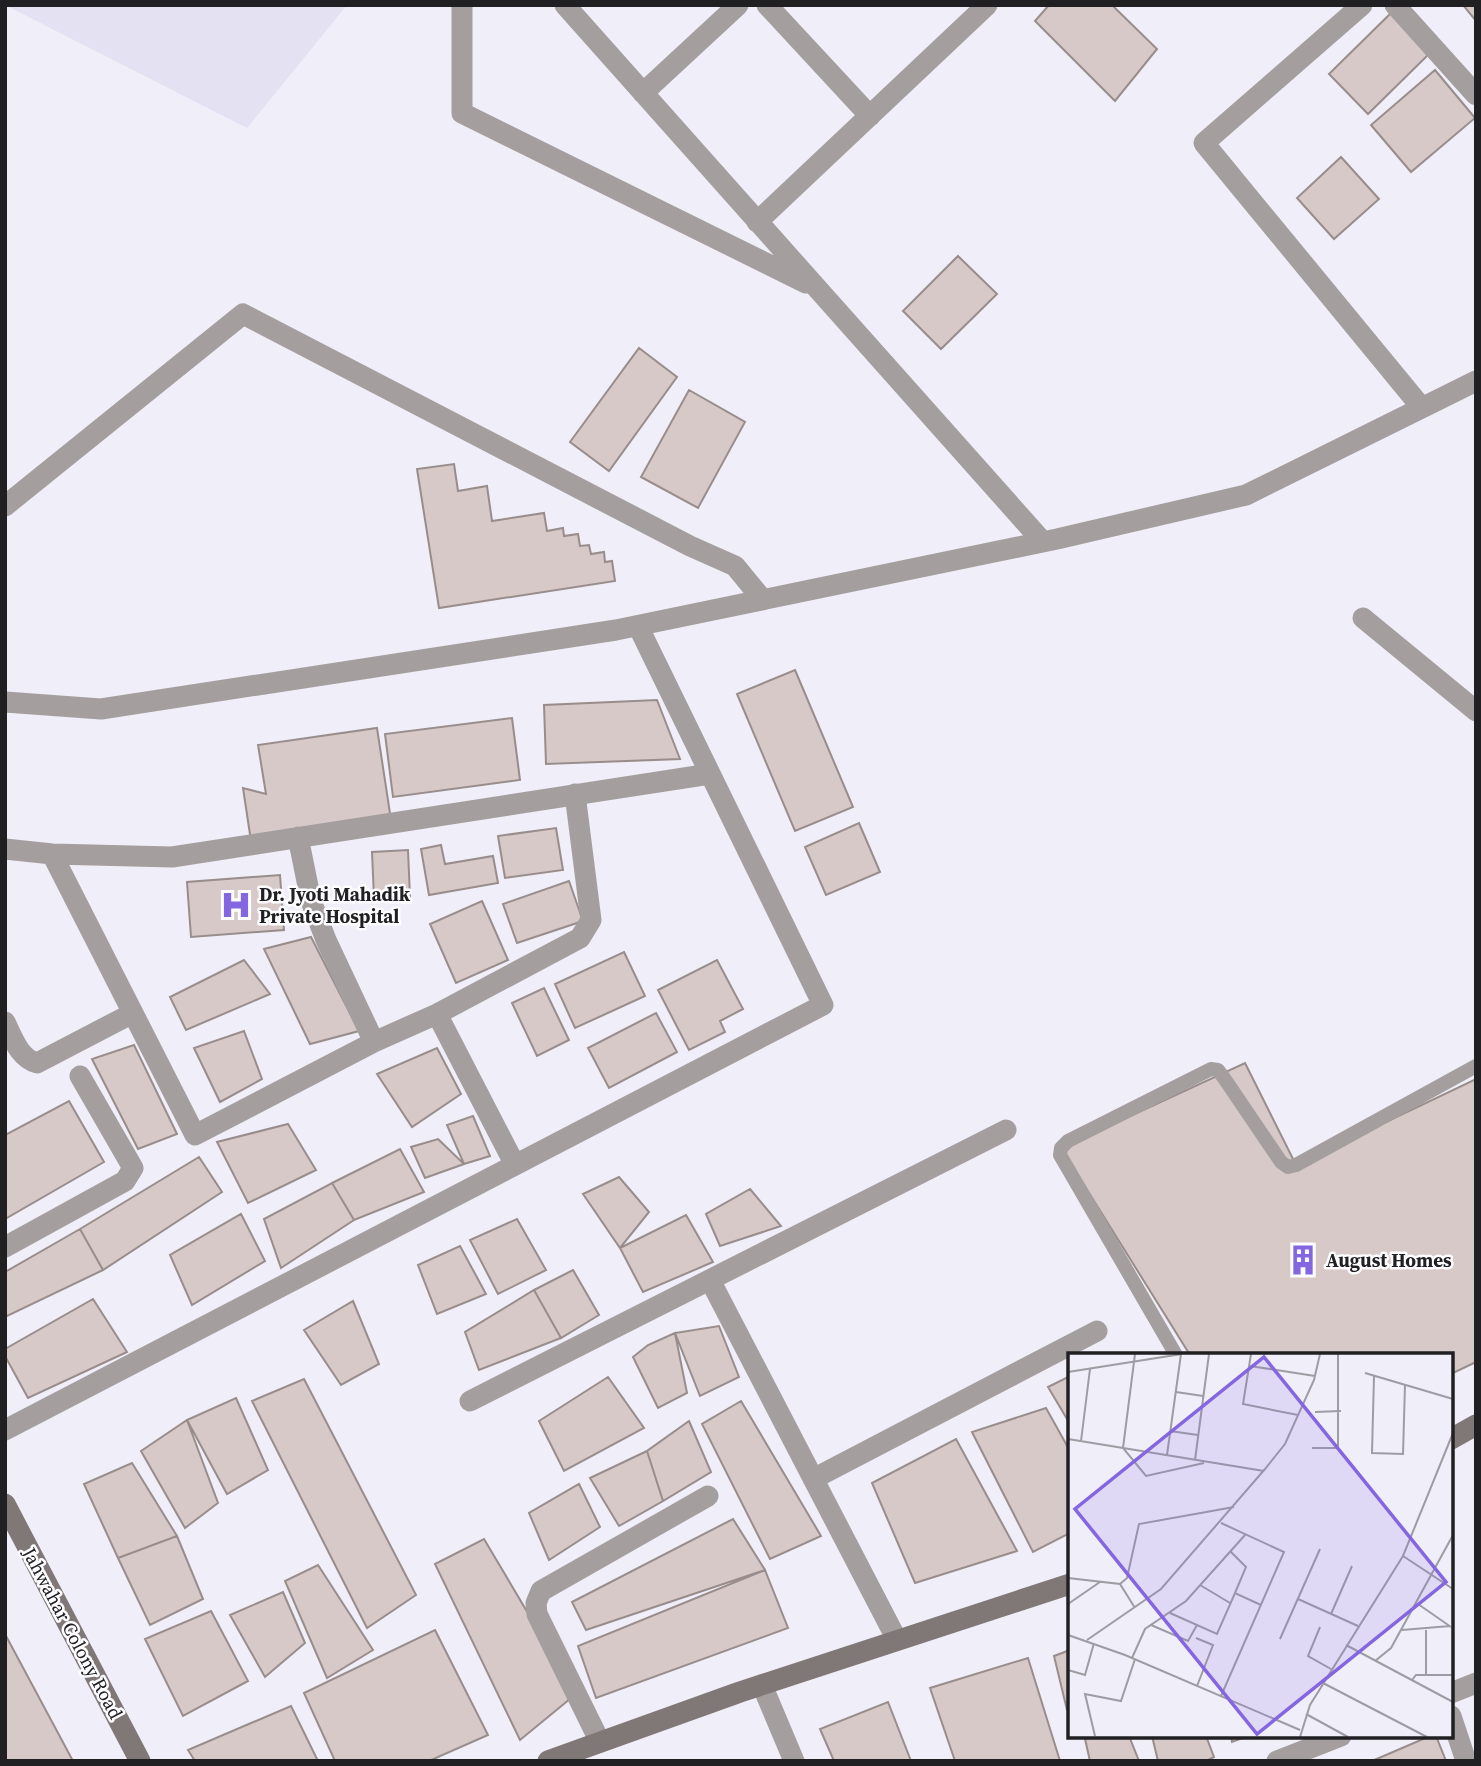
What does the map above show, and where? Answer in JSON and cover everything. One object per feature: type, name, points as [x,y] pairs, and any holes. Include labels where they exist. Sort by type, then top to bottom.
[{"type":"street","points":[[462,5],[463,113],[817,289]]},
{"type":"street","points":[[565,5],[1043,542]]},
{"type":"street","points":[[643,93],[738,5]]},
{"type":"street","points":[[767,5],[870,116]]},
{"type":"street","points":[[757,222],[987,5]]},
{"type":"street","points":[[1362,5],[1204,144],[1422,408]]},
{"type":"street","points":[[1395,5],[1476,95]]},
{"type":"street","points":[[5,506],[243,314],[690,546],[735,566],[763,600]]},
{"type":"street","points":[[5,702],[101,709],[638,626],[1043,542],[1246,495],[1476,381]]},
{"type":"street","points":[[1363,618],[1476,711]]},
{"type":"street","points":[[5,1430],[824,1005],[638,626]]},
{"type":"street","points":[[5,849],[52,854],[172,857],[710,774]]},
{"type":"street","points":[[52,854],[195,1135],[374,1042],[436,1014],[580,937],[591,920],[575,794]]},
{"type":"street","points":[[298,838],[311,901],[326,940],[374,1042]]},
{"type":"street","points":[[5,1022],[22,1055],[37,1063],[133,1013]]},
{"type":"street","points":[[436,1014],[515,1165]]},
{"type":"street","points":[[5,1247],[125,1181],[131,1175],[133,1168],[79,1076]]},
{"type":"street","points":[[470,1401],[1006,1130]]},
{"type":"street","points":[[710,1280],[897,1640]]},
{"type":"street","points":[[813,1479],[1097,1331]]},
{"type":"street","points":[[1453,1438],[1476,1426]]},
{"type":"street","points":[[600,1742],[537,1614],[536,1603],[541,1591],[708,1496]]},
{"type":"street","name":"Jahwahar Colony Road","points":[[5,1504],[140,1761]]},
{"type":"street","points":[[548,1761],[762,1685],[1068,1585]]},
{"type":"street","points":[[1453,1692],[1476,1683]]},
{"type":"street","points":[[762,1685],[794,1761]]},
{"type":"street","points":[[1453,1722],[1466,1761]]},
{"type":"street","points":[[1277,1761],[1336,1738]]},
{"type":"lane","points":[[1175,1353],[1060,1155],[1061,1148],[1068,1141],[1211,1069],[1218,1070],[1281,1162],[1288,1167],[1476,1066]]},
{"type":"shaded area","points":[[5,5],[347,5],[247,128]]},
{"type":"building","points":[[1049,5],[1112,5],[1157,49],[1115,101],[1035,21]]},
{"type":"building","points":[[1463,5],[1476,5],[1476,21]]},
{"type":"building","points":[[1391,13],[1430,53],[1368,114],[1329,74]]},
{"type":"building","points":[[1435,70],[1475,118],[1411,172],[1371,125]]},
{"type":"building","points":[[1341,157],[1379,199],[1334,239],[1297,198]]},
{"type":"building","points":[[958,256],[997,294],[941,349],[903,311]]},
{"type":"building","points":[[639,348],[677,377],[609,471],[570,442]]},
{"type":"building","points":[[689,390],[745,422],[698,508],[641,477]]},
{"type":"building","points":[[454,464],[458,491],[487,486],[492,521],[544,513],[547,531],[563,528],[564,536],[578,534],[580,546],[589,545],[591,554],[604,552],[605,562],[612,561],[615,581],[439,608],[417,469]]},
{"type":"building","points":[[795,670],[853,807],[795,831],[737,694]]},
{"type":"building","points":[[657,700],[680,759],[546,764],[544,705]]},
{"type":"building","points":[[512,718],[520,780],[393,797],[385,734]]},
{"type":"building","points":[[377,728],[391,820],[251,841],[243,788],[266,794],[258,745]]},
{"type":"building","points":[[859,823],[880,872],[826,895],[805,847]]},
{"type":"building","points":[[556,828],[563,870],[505,878],[498,836]]},
{"type":"building","points":[[441,845],[445,864],[493,856],[498,883],[429,895],[421,849]]},
{"type":"building","points":[[408,850],[410,897],[374,898],[372,852]]},
{"type":"building","points":[[280,875],[284,930],[191,937],[187,882]]},
{"type":"building","points":[[569,881],[583,921],[517,943],[503,904]]},
{"type":"building","points":[[482,901],[508,960],[456,983],[430,924]]},
{"type":"building","points":[[311,937],[359,1031],[310,1044],[264,949]]},
{"type":"building","points":[[624,952],[645,996],[575,1028],[555,984]]},
{"type":"building","points":[[244,960],[270,994],[186,1030],[170,997]]},
{"type":"building","points":[[717,960],[743,1009],[720,1021],[725,1032],[689,1050],[658,990]]},
{"type":"building","points":[[544,988],[569,1040],[537,1056],[512,1003]]},
{"type":"building","points":[[656,1013],[677,1052],[609,1088],[588,1048]]},
{"type":"building","points":[[244,1031],[262,1079],[220,1102],[194,1048]]},
{"type":"building","points":[[134,1045],[177,1134],[138,1149],[92,1059]]},
{"type":"building","points":[[437,1048],[461,1094],[412,1127],[377,1074]]},
{"type":"building","name":"August Homes","points":[[1245,1063],[1296,1165],[1476,1079],[1476,1362],[1453,1373],[1453,1353],[1189,1353],[1061,1148]]},
{"type":"building","points":[[69,1101],[104,1162],[5,1219],[5,1135]]},
{"type":"building","points":[[473,1116],[490,1156],[464,1164],[447,1125]]},
{"type":"building","points":[[288,1124],[316,1170],[248,1203],[217,1142]]},
{"type":"building","points":[[438,1139],[464,1164],[425,1178],[411,1147]]},
{"type":"building","points":[[400,1149],[424,1192],[354,1220],[332,1183]]},
{"type":"building","points":[[199,1157],[222,1192],[103,1270],[80,1229]]},
{"type":"building","points":[[619,1177],[649,1212],[620,1248],[583,1194]]},
{"type":"building","points":[[332,1183],[354,1220],[281,1268],[264,1219]]},
{"type":"building","points":[[750,1189],[781,1226],[720,1246],[706,1214]]},
{"type":"building","points":[[241,1214],[265,1261],[192,1305],[170,1255]]},
{"type":"building","points":[[686,1215],[713,1262],[643,1292],[620,1248]]},
{"type":"building","points":[[517,1219],[546,1270],[498,1294],[470,1240]]},
{"type":"building","points":[[80,1229],[103,1270],[5,1317],[5,1272]]},
{"type":"building","points":[[460,1246],[486,1294],[437,1314],[418,1265]]},
{"type":"building","points":[[573,1270],[599,1315],[561,1338],[534,1290]]},
{"type":"building","points":[[534,1290],[561,1338],[479,1370],[465,1332]]},
{"type":"building","points":[[93,1299],[127,1352],[28,1398],[5,1356],[5,1349]]},
{"type":"building","points":[[353,1301],[379,1364],[341,1385],[304,1330]]},
{"type":"building","points":[[719,1326],[739,1377],[700,1396],[675,1333]]},
{"type":"building","points":[[675,1333],[687,1393],[658,1408],[633,1357],[648,1345]]},
{"type":"building","points":[[608,1377],[644,1428],[564,1471],[539,1421]]},
{"type":"building","points":[[1068,1377],[1068,1421],[1048,1387]]},
{"type":"building","points":[[304,1379],[416,1595],[367,1628],[252,1401]]},
{"type":"building","points":[[236,1398],[268,1470],[227,1494],[187,1420]]},
{"type":"building","points":[[741,1401],[821,1536],[770,1559],[702,1424]]},
{"type":"building","points":[[1046,1408],[1068,1447],[1068,1534],[1033,1552],[972,1432]]},
{"type":"building","points":[[187,1420],[218,1503],[185,1528],[141,1451]]},
{"type":"building","points":[[689,1421],[711,1472],[663,1501],[647,1451]]},
{"type":"building","points":[[956,1439],[1017,1551],[915,1583],[872,1483]]},
{"type":"building","points":[[647,1451],[663,1501],[619,1526],[590,1478]]},
{"type":"building","points":[[132,1463],[177,1536],[118,1558],[84,1484]]},
{"type":"building","points":[[579,1484],[600,1527],[549,1560],[529,1513]]},
{"type":"building","points":[[733,1519],[765,1570],[586,1630],[572,1602]]},
{"type":"building","points":[[177,1536],[203,1599],[150,1625],[118,1558]]},
{"type":"building","points":[[484,1539],[576,1694],[520,1740],[435,1564]]},
{"type":"building","points":[[318,1565],[373,1650],[327,1678],[285,1581]]},
{"type":"building","points":[[765,1570],[788,1628],[596,1698],[578,1646]]},
{"type":"building","points":[[283,1592],[305,1643],[265,1677],[230,1615]]},
{"type":"building","points":[[211,1611],[248,1681],[183,1716],[145,1639]]},
{"type":"building","points":[[435,1630],[488,1735],[429,1761],[335,1761],[304,1693]]},
{"type":"building","points":[[5,1634],[73,1761],[5,1761]]},
{"type":"building","points":[[1068,1651],[1068,1710],[1067,1710],[1054,1656]]},
{"type":"building","points":[[1028,1658],[1060,1761],[955,1761],[930,1688]]},
{"type":"building","points":[[888,1702],[911,1761],[834,1761],[820,1729]]},
{"type":"building","points":[[291,1706],[318,1761],[195,1761],[188,1750]]},
{"type":"building","points":[[1130,1738],[1139,1761],[1090,1761],[1085,1739]]},
{"type":"building","points":[[1152,1738],[1207,1738],[1214,1757],[1206,1761],[1158,1761]]},
{"type":"building","points":[[1425,1738],[1437,1738],[1446,1761],[1372,1761]]},
{"type":"place","name":"Dr. Jyoti Mahadik Private Hospital","points":[[236,905]]},
{"type":"place","name":"August Homes","points":[[1303,1260]]}]
